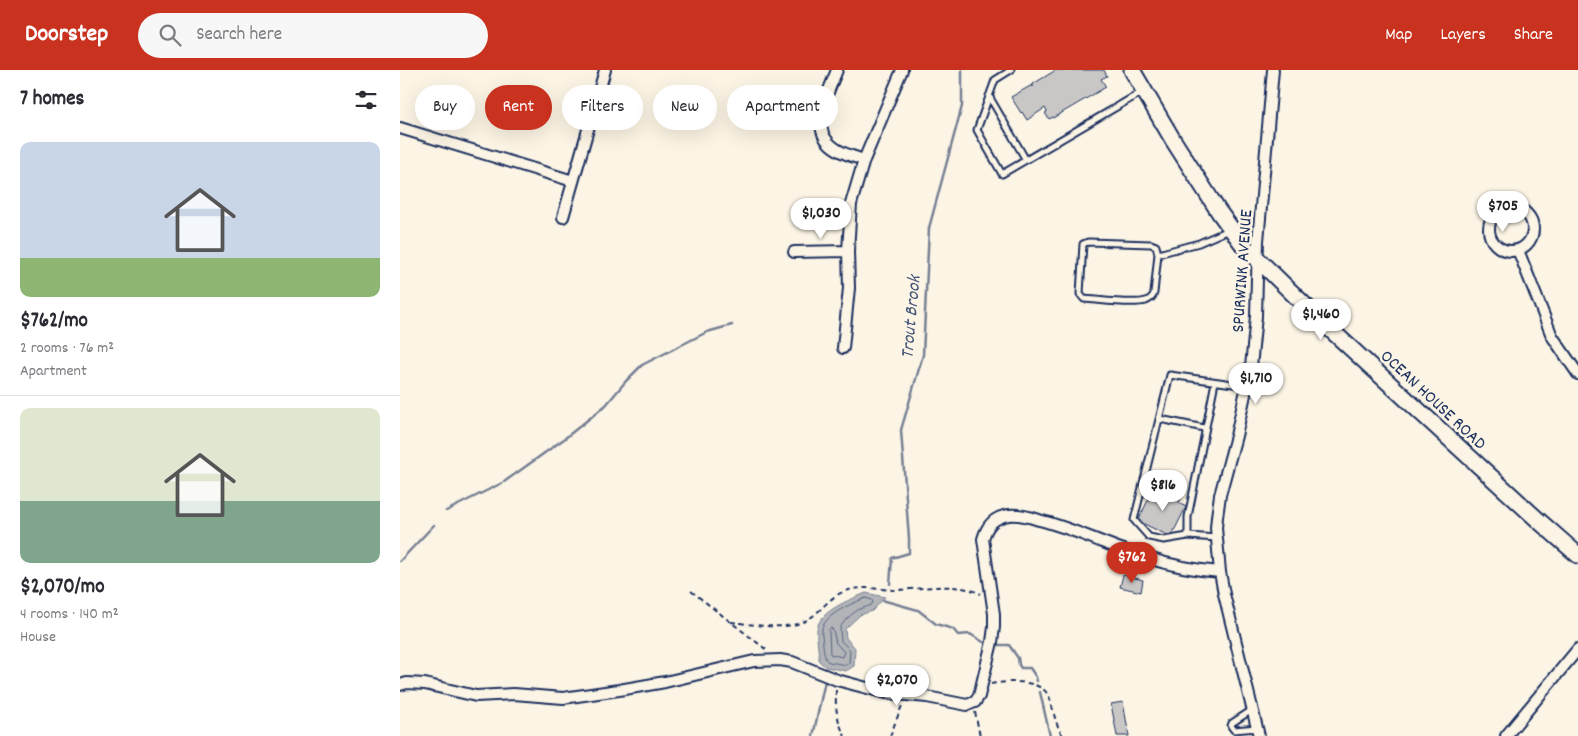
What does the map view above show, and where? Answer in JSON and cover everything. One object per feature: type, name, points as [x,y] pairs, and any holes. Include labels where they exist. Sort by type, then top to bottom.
[{"type":"main road","name":"OCEAN HOUSE ROAD","points":[[1132,70],[1173,140],[1244,246],[1318,319],[1578,555]]},
{"type":"street","points":[[563,217],[605,70]]},
{"type":"street","points":[[836,70],[821,112],[822,134],[837,150],[864,160]]},
{"type":"street","points":[[843,348],[849,288],[848,251],[851,204],[864,160],[902,70]]},
{"type":"street","name":"SPURWINK AVENUE","points":[[1258,732],[1220,572],[1217,517],[1220,495],[1247,386],[1256,316],[1258,259],[1273,70]]},
{"type":"street","points":[[400,128],[573,181]]},
{"type":"street","points":[[1512,207],[1526,213],[1533,226],[1533,234],[1530,241],[1518,250],[1504,250],[1498,247],[1490,236],[1490,222],[1498,211],[1505,208],[1512,207]]},
{"type":"street","points":[[1518,250],[1552,336],[1578,374]]},
{"type":"street","points":[[794,252],[848,251]]},
{"type":"street","points":[[400,685],[407,683],[425,684],[476,696],[514,694],[563,698],[628,689],[754,661],[780,660],[792,662],[837,680],[886,693],[927,697],[967,705],[975,702],[979,696],[992,642],[994,627],[992,600],[983,539],[986,528],[993,520],[1011,514],[1024,516],[1054,524],[1144,557],[1200,571],[1220,572]]},
{"type":"street","points":[[1506,736],[1578,649]]},
{"type":"lane","points":[[1011,70],[995,80],[977,130],[1002,174],[1144,91]]},
{"type":"lane","points":[[989,96],[1026,160]]},
{"type":"lane","points":[[1158,254],[1199,243],[1231,229]]},
{"type":"lane","points":[[1088,242],[1151,244],[1156,246],[1158,254],[1154,293],[1152,298],[1147,301],[1084,299],[1080,294],[1083,244],[1088,242]]},
{"type":"lane","points":[[1217,538],[1188,536],[1164,540],[1149,537],[1138,527],[1134,520],[1170,375],[1247,386]]},
{"type":"lane","points":[[1188,536],[1188,517],[1214,382]]},
{"type":"lane","points":[[1160,419],[1204,428]]},
{"type":"lane","points":[[1252,710],[1232,723],[1231,726],[1234,730],[1258,732]]},
{"type":"path","points":[[731,622],[787,626],[801,623],[814,615],[836,596],[853,589],[878,587],[894,590],[961,588],[975,591],[992,600]]},
{"type":"path","points":[[691,591],[780,660]]},
{"type":"path","points":[[837,680],[835,706],[837,718],[845,736]]},
{"type":"path","points":[[981,686],[999,683],[1040,686],[1050,697],[1055,720],[1063,736]]},
{"type":"path","points":[[890,736],[905,695]]},
{"type":"path","points":[[975,702],[976,722],[980,736]]},
{"type":"water","points":[[866,593],[885,597],[872,611],[860,615],[845,629],[846,638],[855,648],[854,666],[846,671],[826,667],[819,661],[817,629],[819,623],[829,611]]},
{"type":"building","points":[[1056,70],[1104,70],[1107,76],[1101,79],[1106,87],[1053,118],[1049,119],[1045,113],[1047,112],[1045,108],[1027,120],[1011,97],[1032,85],[1033,87],[1033,84]]},
{"type":"building","points":[[1167,489],[1182,496],[1179,503],[1186,507],[1171,537],[1138,521],[1149,498],[1145,496],[1148,491],[1152,493],[1153,490],[1164,496]]},
{"type":"building","points":[[1123,575],[1143,580],[1141,592],[1120,587]]},
{"type":"building","points":[[1123,702],[1129,736],[1117,736],[1111,704]]},
{"type":"waterway","name":"Trout Brook","points":[[890,584],[892,558],[909,553],[901,430],[923,355],[929,228],[962,106],[962,70]]},
{"type":"waterway","points":[[446,511],[504,482],[564,439],[606,405],[642,365],[707,332],[732,325]]},
{"type":"waterway","points":[[400,561],[434,525]]},
{"type":"waterway","points":[[882,600],[918,610],[936,624],[953,629],[958,635],[970,634],[985,643]]},
{"type":"waterway","points":[[996,645],[1009,645],[1018,658],[1021,668],[1030,668],[1037,681]]},
{"type":"waterway","name":"Trout Brook","points":[[813,736],[825,681]]},
{"type":"waterway","points":[[1040,692],[1050,736]]}]
